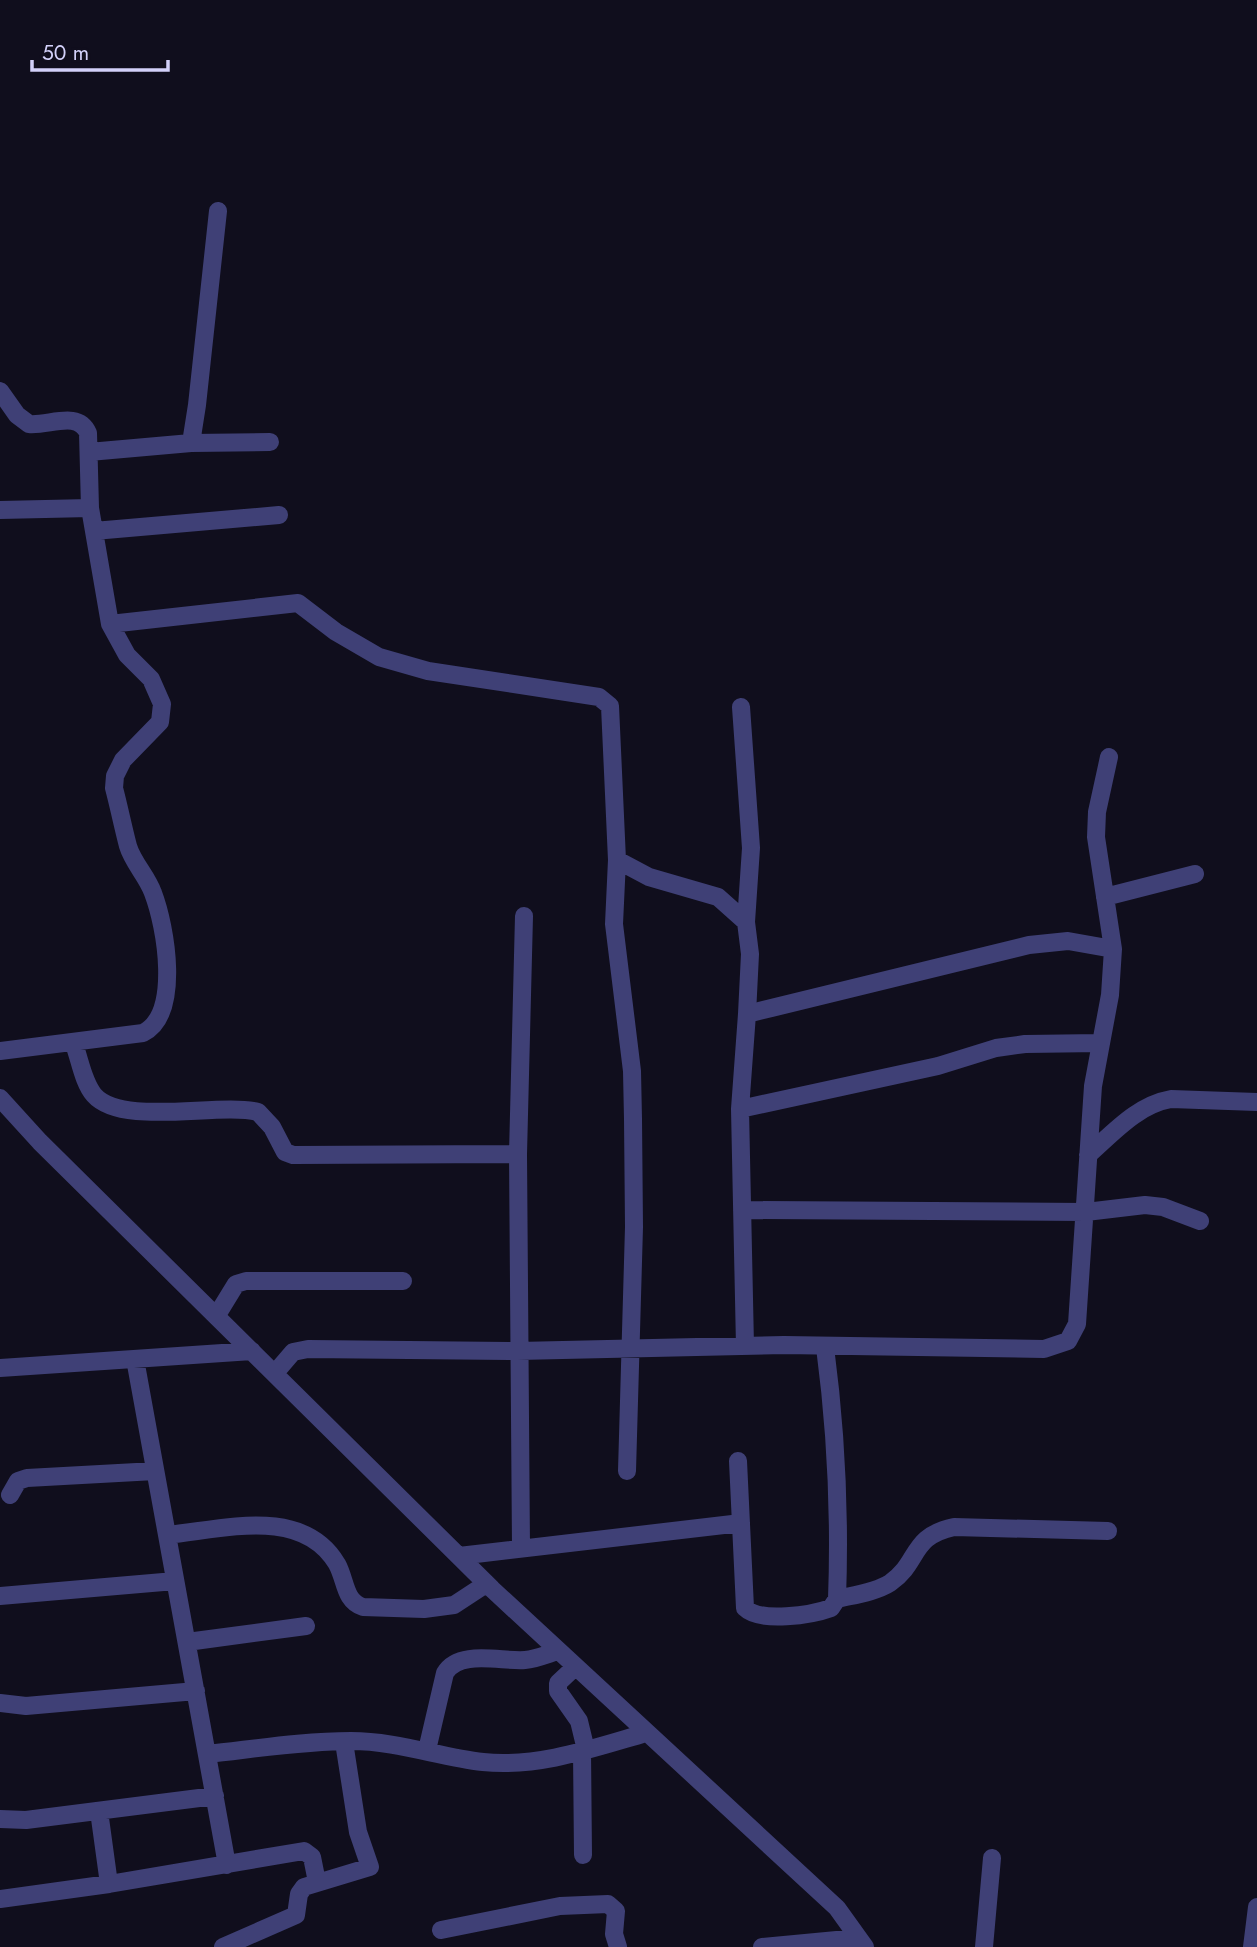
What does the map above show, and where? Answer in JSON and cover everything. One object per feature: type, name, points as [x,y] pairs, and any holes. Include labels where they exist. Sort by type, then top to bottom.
[{"type":"street","points":[[191,443],[198,405],[218,211]]},
{"type":"street","points":[[0,391],[17,415],[29,424],[80,421],[88,433],[90,508],[110,624],[127,655],[151,679],[162,704],[160,722],[123,761],[115,776],[114,788],[133,858],[155,896],[164,946],[165,1008],[155,1027],[143,1033],[74,1044],[0,1051]]},
{"type":"street","points":[[89,452],[177,447],[191,443],[270,442]]},
{"type":"street","points":[[0,510],[90,508]]},
{"type":"street","points":[[94,531],[279,515]]},
{"type":"street","points":[[110,624],[298,603],[336,632],[379,657],[428,671],[599,697],[610,706],[617,860],[614,924],[632,1071],[634,1227],[627,1471]]},
{"type":"street","points":[[741,707],[751,848],[746,922],[750,954],[740,1109],[745,1346]]},
{"type":"street","points":[[275,1373],[286,1357],[300,1350],[518,1351],[745,1346],[1059,1346],[1068,1341],[1077,1324],[1088,1155],[1100,1044],[1111,995],[1113,949],[1096,837],[1099,801],[1109,757]]},
{"type":"street","points":[[617,860],[649,877],[718,897],[746,922]]},
{"type":"street","points":[[1105,897],[1195,874]]},
{"type":"street","points":[[521,1548],[518,1154],[524,916]]},
{"type":"street","points":[[747,1014],[1029,944],[1068,940],[1113,949]]},
{"type":"street","points":[[74,1044],[95,1097],[123,1109],[258,1112],[272,1127],[285,1152],[293,1155],[518,1154]]},
{"type":"street","points":[[740,1109],[938,1066],[996,1048],[1025,1044],[1100,1044]]},
{"type":"street","points":[[0,1098],[40,1142],[253,1350],[486,1584],[837,1908],[862,1943]]},
{"type":"street","points":[[1088,1155],[1137,1112],[1158,1101],[1171,1099],[1257,1102]]},
{"type":"street","points":[[741,1210],[1086,1212],[1145,1205],[1163,1207],[1200,1221]]},
{"type":"street","points":[[217,1315],[236,1284],[246,1281],[403,1281]]},
{"type":"street","points":[[738,1461],[743,1603],[752,1615],[808,1614],[831,1608],[837,1599],[835,1449],[825,1347]]},
{"type":"street","points":[[0,1368],[253,1350]]},
{"type":"street","points":[[135,1359],[227,1865]]},
{"type":"street","points":[[10,1496],[18,1481],[27,1478],[155,1471]]},
{"type":"street","points":[[459,1556],[741,1523]]},
{"type":"street","points":[[167,1535],[263,1525],[287,1527],[322,1547],[341,1572],[349,1598],[363,1608],[424,1609],[454,1605],[486,1584]]},
{"type":"street","points":[[837,1599],[884,1587],[893,1581],[903,1571],[918,1546],[937,1531],[954,1527],[1108,1531]]},
{"type":"street","points":[[0,1596],[175,1581]]},
{"type":"street","points":[[187,1642],[306,1626]]},
{"type":"street","points":[[426,1750],[444,1673],[451,1664],[465,1660],[524,1660],[558,1651]]},
{"type":"street","points":[[575,1667],[558,1684],[558,1691],[579,1721],[584,1750],[583,1856]]},
{"type":"street","points":[[0,1703],[26,1706],[196,1691]]},
{"type":"street","points":[[207,1754],[344,1742],[426,1750],[468,1760],[499,1763],[533,1761],[646,1733]]},
{"type":"street","points":[[223,1947],[296,1915],[301,1889],[370,1867],[358,1832],[344,1742]]},
{"type":"street","points":[[0,1819],[26,1820],[215,1797]]},
{"type":"street","points":[[99,1811],[109,1884]]},
{"type":"street","points":[[0,1899],[109,1884],[304,1851],[312,1857],[317,1882]]},
{"type":"street","points":[[984,1947],[992,1858]]},
{"type":"street","points":[[442,1930],[560,1906],[608,1904],[615,1911],[614,1934],[618,1947]]},
{"type":"street","points":[[1252,1947],[1257,1907]]},
{"type":"street","points":[[762,1947],[862,1943]]}]
